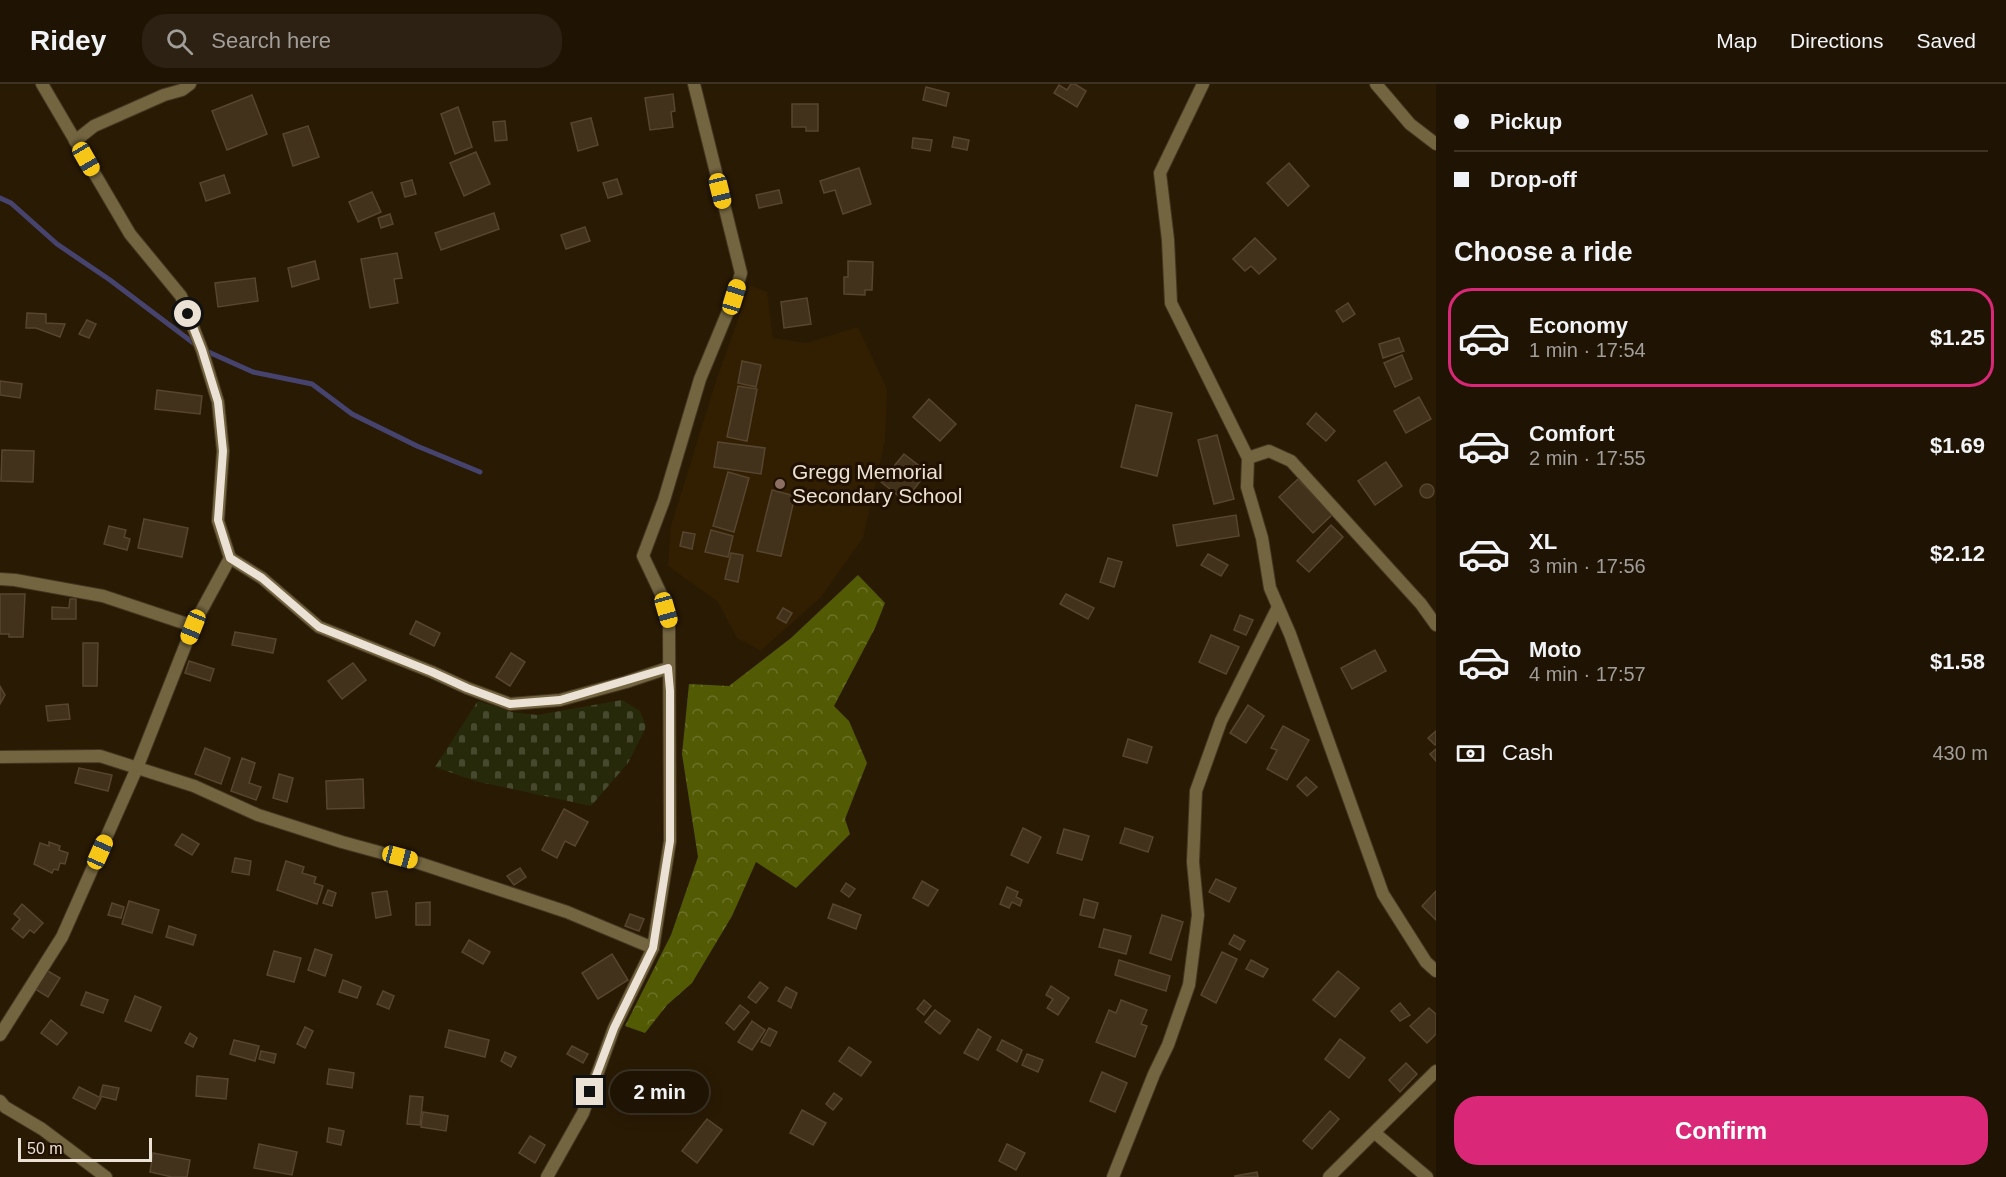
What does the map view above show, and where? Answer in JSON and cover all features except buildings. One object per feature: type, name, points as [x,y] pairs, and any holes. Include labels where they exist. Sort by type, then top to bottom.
[{"type":"street","points":[[42,84],[130,234],[181,296],[202,350],[218,402],[223,451],[218,520],[230,558],[262,578],[319,627],[510,704],[560,700],[668,668]]},
{"type":"street","points":[[75,141],[94,126],[162,90],[182,90],[190,84]]},
{"type":"street","points":[[547,1177],[583,1113],[614,1028],[653,948],[670,841],[669,623],[662,596],[643,556],[664,500],[700,379],[734,297],[741,273],[694,84]]},
{"type":"street","points":[[1203,84],[1160,173],[1168,240],[1172,303],[1248,458],[1247,487],[1262,538],[1270,588],[1290,634],[1383,894],[1425,962],[1436,971]]},
{"type":"street","points":[[1376,84],[1410,123],[1436,144]]},
{"type":"street","points":[[1248,458],[1269,451],[1291,461],[1421,604],[1436,625]]},
{"type":"street","points":[[0,1035],[62,937],[137,768],[193,627],[230,558]]},
{"type":"street","points":[[0,579],[103,596],[193,627]]},
{"type":"street","points":[[1113,1177],[1168,1045],[1189,985],[1197,915],[1193,862],[1196,791],[1221,721],[1278,607]]},
{"type":"street","points":[[0,757],[99,756],[194,786],[258,814],[342,842],[420,862],[556,908],[653,948]]},
{"type":"street","points":[[1329,1177],[1436,1071]]},
{"type":"street","points":[[0,1101],[5,1107],[42,1129],[106,1177]]},
{"type":"street","points":[[1375,1133],[1427,1177]]},
{"type":"shaded area","name":"Gregg Memorial Secondary School","points":[[750,285],[767,292],[773,338],[806,343],[858,327],[887,389],[885,441],[863,538],[821,597],[761,651],[737,638],[718,602],[668,566],[671,526],[714,387]]},
{"type":"green space","points":[[858,575],[885,603],[875,628],[834,706],[849,721],[867,763],[845,819],[850,834],[796,888],[756,862],[732,916],[692,983],[667,1005],[645,1033],[625,1026],[671,935],[698,857],[682,754],[689,684],[729,686],[791,638]]},
{"type":"green space","points":[[622,700],[640,711],[646,727],[628,763],[591,806],[475,781],[435,767],[478,701],[512,712],[537,715]]},
{"type":"waterway","points":[[0,198],[11,203],[57,244],[110,280],[196,345]]},
{"type":"waterway","points":[[204,350],[253,372],[312,384],[352,414],[417,446],[480,472]]},
{"type":"place","name":"Gregg Memorial Secondary School","points":[[780,484]]},
{"type":"route","points":[[188,314],[218,402],[223,451],[218,520],[230,558],[262,578],[319,627],[510,704],[560,700],[668,668],[670,841],[653,948],[614,1028],[590,1092]]}]
